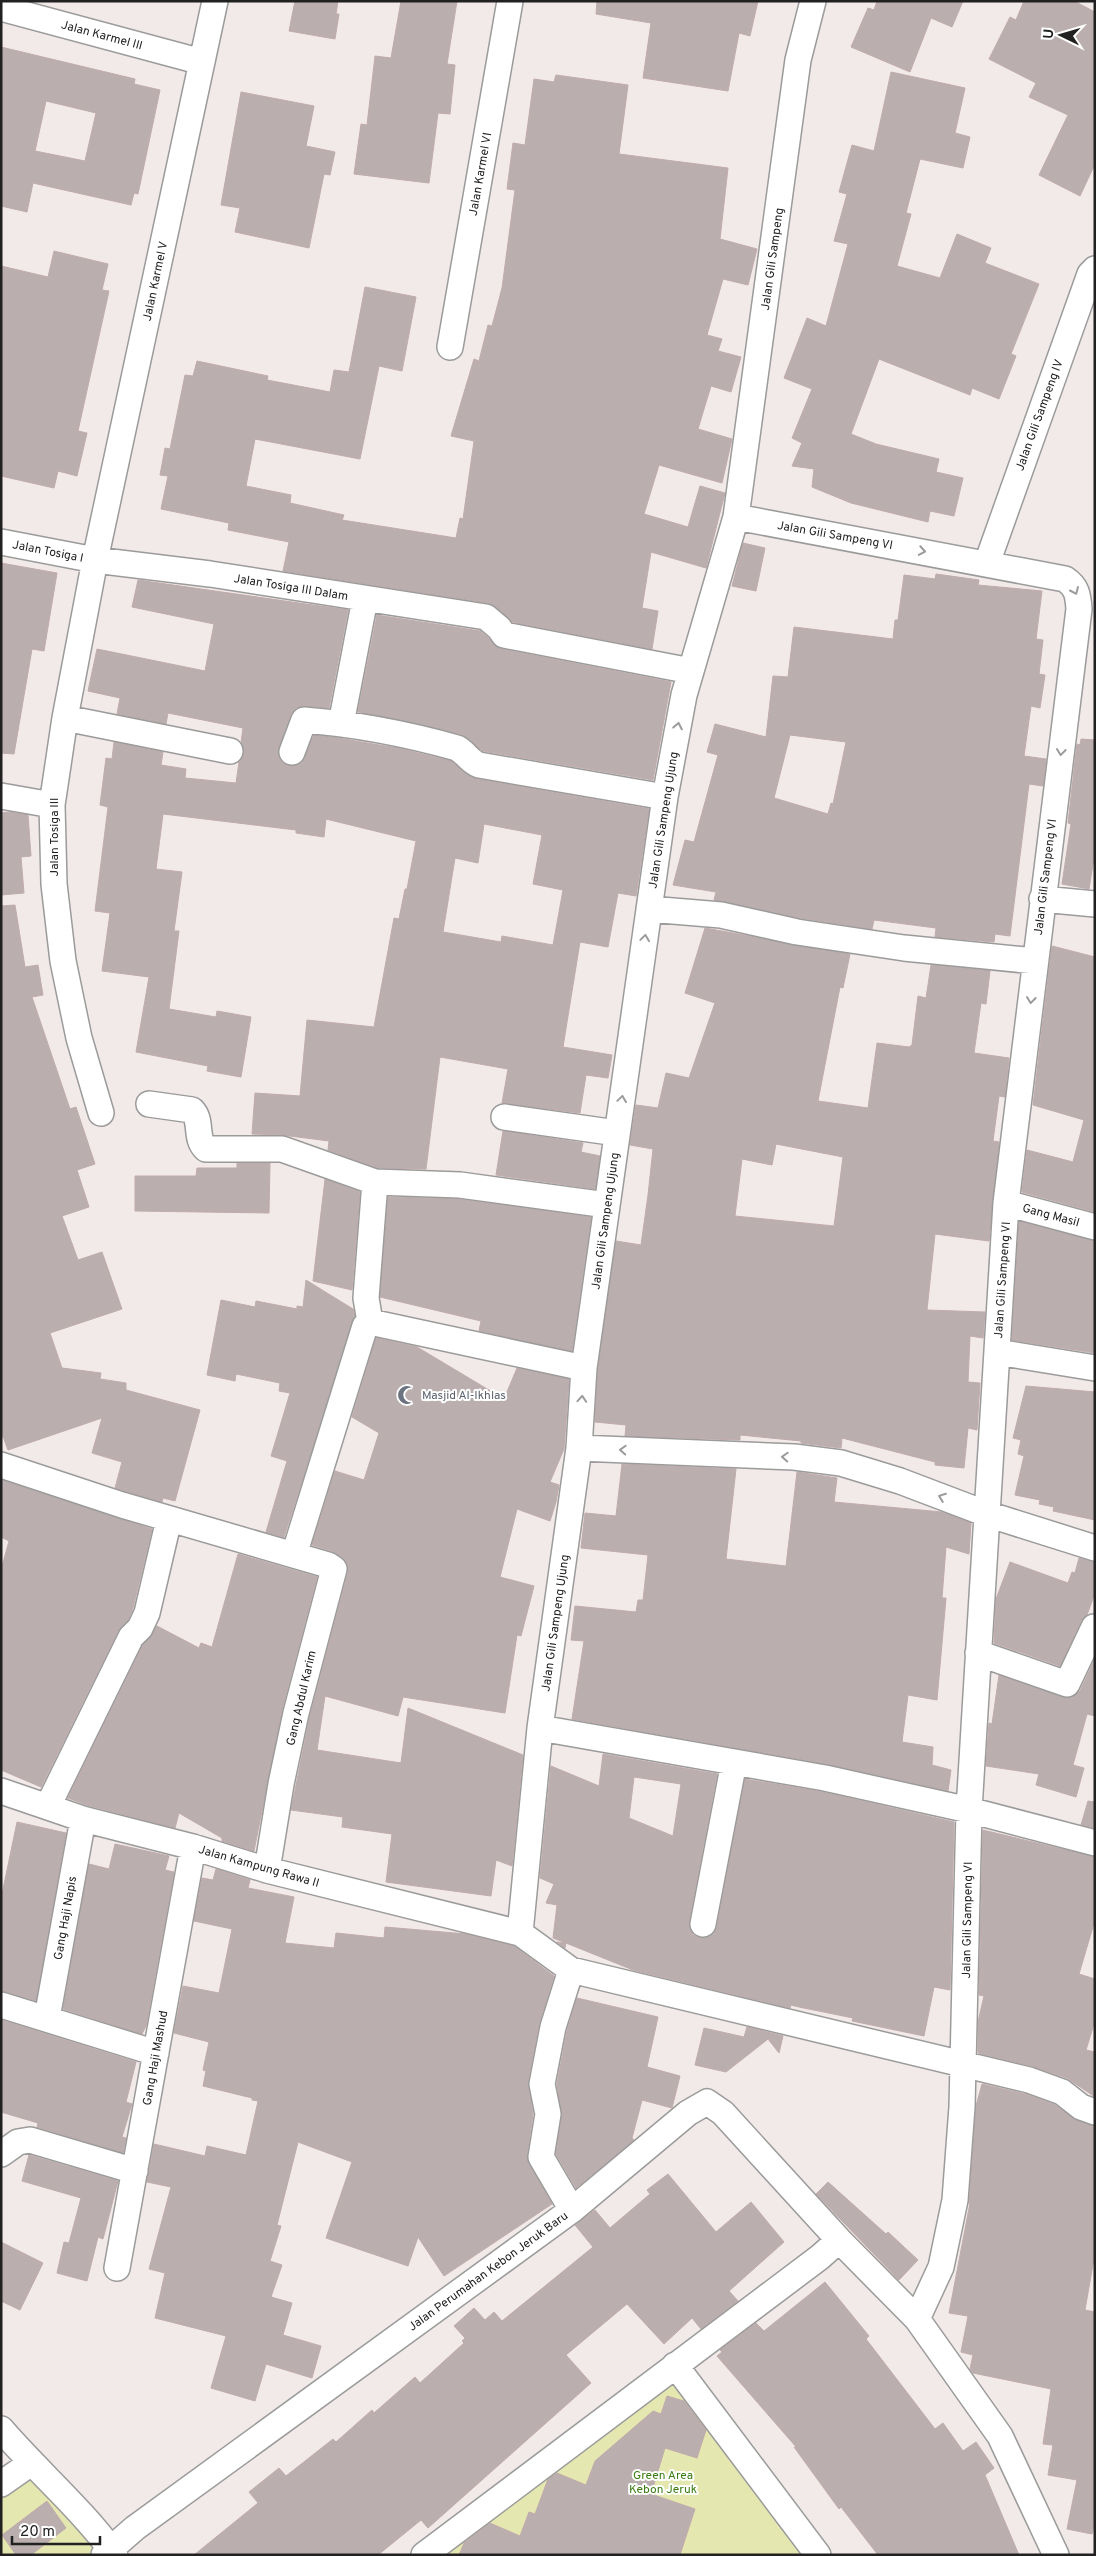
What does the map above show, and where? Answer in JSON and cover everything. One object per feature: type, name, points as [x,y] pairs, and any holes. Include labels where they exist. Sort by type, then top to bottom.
[{"type":"street","name":"Jalan Karmel V","points":[[95,560],[215,1]]},
{"type":"street","name":"Jalan Karmel VI","points":[[450,347],[510,1]]},
{"type":"street","name":"Jalan Gili Sampeng","points":[[736,517],[798,60],[813,1]]},
{"type":"street","name":"Jalan Karmel III","points":[[1,8],[202,62]]},
{"type":"street","name":"Jalan Gili Sampeng IV","points":[[987,563],[1090,274],[1095,269]]},
{"type":"street","name":"Jalan Gili Sampeng VI","points":[[736,517],[1065,579],[1074,586],[1078,597],[1078,619],[1006,1203],[969,1810],[963,2063],[955,2200],[941,2267],[916,2319]]},
{"type":"street","name":"Jalan Gili Sampeng Ujung","points":[[520,1933],[540,1728],[579,1448],[584,1368],[664,797],[684,695],[736,517]]},
{"type":"street","name":"Jalan Tosiga I","points":[[1,542],[95,560]]},
{"type":"street","name":"Jalan Tosiga III Dalam","points":[[95,560],[210,574],[486,617],[504,635],[691,671]]},
{"type":"street","name":"Jalan Tosiga III","points":[[95,560],[65,718],[52,805],[54,884],[63,961],[79,1038],[101,1113]]},
{"type":"street","points":[[341,724],[365,599]]},
{"type":"street","points":[[65,718],[230,751]]},
{"type":"street","points":[[292,752],[304,720],[341,724],[404,733],[457,748],[464,752],[473,763],[479,765],[664,797]]},
{"type":"street","points":[[1,796],[52,805]]},
{"type":"street","points":[[1042,899],[1095,904]]},
{"type":"street","points":[[649,909],[721,915],[797,932],[904,948],[1035,961]]},
{"type":"street","points":[[149,1104],[192,1110],[197,1114],[201,1144],[206,1149],[282,1149],[375,1182],[460,1185],[607,1204]]},
{"type":"street","points":[[504,1117],[618,1133]]},
{"type":"street","points":[[370,1322],[366,1298],[375,1182]]},
{"type":"street","name":"Gang Masil","points":[[1006,1203],[1095,1227]]},
{"type":"street","points":[[1,1465],[122,1505],[294,1555],[364,1326],[370,1322],[584,1368]]},
{"type":"street","points":[[997,1352],[1095,1368]]},
{"type":"street","points":[[579,1448],[794,1457],[841,1463],[900,1481],[987,1514],[1095,1548]]},
{"type":"street","points":[[48,1806],[131,1637],[140,1628],[147,1613],[166,1532]]},
{"type":"street","name":"Gang Abdul Karim","points":[[268,1870],[281,1784],[296,1712],[334,1572],[332,1566],[294,1555]]},
{"type":"street","points":[[978,1653],[1067,1684],[1094,1627]]},
{"type":"street","points":[[540,1728],[824,1778],[969,1810],[1095,1843]]},
{"type":"street","points":[[703,1924],[734,1762]]},
{"type":"street","name":"Jalan Kampung Rawa II","points":[[2,1797],[48,1806],[83,1819],[193,1847],[268,1870],[520,1933]]},
{"type":"street","name":"Gang Haji Napis","points":[[47,2018],[83,1819]]},
{"type":"street","name":"Gang Haji Mashud","points":[[117,2268],[193,1847]]},
{"type":"street","points":[[520,1933],[571,1970],[963,2063],[1062,2092],[1081,2107],[1095,2112]]},
{"type":"street","points":[[571,1970],[553,2027],[542,2084],[548,2114],[541,2157],[572,2210]]},
{"type":"street","points":[[1,2005],[156,2053]]},
{"type":"street","name":"Jalan Perumahan Kebon Jeruk Baru","points":[[1,2428],[110,2553],[135,2528],[572,2210],[688,2113],[707,2102],[723,2113],[839,2240],[916,2319],[1000,2436],[1056,2555]]},
{"type":"street","points":[[1,2154],[18,2142],[30,2140],[135,2170]]},
{"type":"street","points":[[424,2555],[675,2364],[820,2257],[839,2240]]},
{"type":"street","points":[[675,2364],[818,2555]]},
{"type":"street","points":[[1,2484],[31,2463]]},
{"type":"green space","name":"Green Area Kebon Jeruk","points":[[677,2377],[808,2555],[434,2555]]},
{"type":"green space","points":[[29,2466],[104,2555],[1,2555],[1,2487]]},
{"type":"building","points":[[295,1],[338,1],[336,14],[339,14],[335,39],[289,31]]},
{"type":"building","points":[[401,1],[457,1],[447,64],[455,65],[450,114],[438,113],[429,183],[354,174],[361,124],[367,125],[375,56],[391,58]]},
{"type":"building","points":[[597,1],[758,1],[750,36],[739,33],[728,91],[643,78],[651,23],[596,14]]},
{"type":"building","points":[[877,1],[963,1],[952,27],[931,18],[910,72],[851,47],[868,8],[874,10]]},
{"type":"building","points":[[1024,1],[1074,1],[1095,12],[1095,164],[1080,196],[1039,175],[1068,115],[1029,97],[1036,83],[989,59],[1010,17],[1016,20]]},
{"type":"building","points":[[1,47],[135,79],[134,84],[160,90],[138,194],[134,193],[131,205],[33,183],[27,212],[1,206]],"holes":[[[46,101],[96,113],[85,161],[35,151]]]},
{"type":"building","points":[[891,72],[965,88],[955,133],[970,137],[963,168],[920,159],[906,213],[911,214],[897,266],[940,278],[957,234],[991,248],[985,263],[1039,284],[1011,354],[1016,356],[999,399],[972,388],[970,395],[879,359],[851,434],[876,444],[939,459],[936,472],[963,478],[954,516],[930,511],[928,522],[851,503],[812,487],[814,469],[792,466],[802,443],[792,438],[812,389],[784,378],[807,318],[826,326],[848,244],[834,241],[847,194],[839,192],[852,145],[874,151]]},
{"type":"building","points":[[556,75],[628,85],[619,154],[728,168],[720,239],[757,249],[748,285],[723,279],[707,335],[722,339],[718,351],[741,357],[731,392],[711,386],[698,429],[732,439],[722,483],[659,465],[644,514],[688,527],[700,486],[725,493],[706,568],[651,552],[642,608],[658,611],[652,649],[512,622],[495,606],[488,603],[283,571],[289,542],[228,530],[229,523],[161,509],[168,476],[160,475],[165,448],[170,449],[185,375],[193,376],[197,361],[268,376],[267,380],[330,392],[334,370],[349,372],[365,287],[416,297],[402,371],[379,366],[360,459],[255,439],[246,486],[291,495],[290,503],[344,515],[342,520],[456,538],[460,518],[463,519],[474,441],[451,436],[474,359],[479,361],[488,325],[492,326],[502,288],[515,190],[507,189],[513,143],[525,145],[534,79],[554,82]]},
{"type":"building","points":[[241,92],[314,106],[306,146],[335,152],[330,175],[324,174],[309,248],[235,232],[240,208],[221,205]]},
{"type":"building","points":[[54,251],[108,264],[102,290],[109,291],[78,431],[87,433],[77,476],[58,471],[54,488],[1,476],[1,266],[48,277]]},
{"type":"building","points":[[743,543],[765,548],[756,591],[732,586]]},
{"type":"building","points":[[1,563],[57,573],[44,651],[32,649],[14,754],[1,753]]},
{"type":"building","points":[[936,574],[979,580],[978,585],[1042,591],[1036,639],[1043,640],[1039,674],[1045,675],[1040,708],[1031,706],[1024,756],[1046,759],[1043,786],[1029,784],[1010,936],[995,934],[994,942],[935,937],[936,928],[874,920],[872,929],[800,918],[714,900],[716,892],[673,885],[685,840],[694,842],[718,755],[707,752],[715,724],[766,737],[773,676],[788,677],[794,627],[893,639],[895,620],[898,620],[904,575],[935,579]],"holes":[[[790,735],[846,742],[833,804],[831,803],[828,814],[774,798]]]},
{"type":"building","points":[[138,580],[348,610],[329,708],[305,706],[296,708],[291,714],[278,754],[281,761],[287,765],[294,766],[301,763],[314,735],[397,748],[451,761],[465,773],[477,779],[649,809],[636,896],[618,893],[608,947],[580,942],[563,1047],[612,1055],[608,1078],[586,1075],[580,1113],[502,1103],[508,1069],[440,1057],[426,1169],[378,1168],[328,1150],[329,1141],[282,1135],[252,1134],[255,1093],[300,1096],[307,1020],[374,1027],[394,918],[399,919],[405,889],[407,889],[416,841],[326,819],[324,837],[296,833],[296,830],[163,814],[156,869],[182,872],[174,931],[179,931],[169,1009],[216,1017],[217,1011],[251,1017],[241,1077],[207,1071],[208,1066],[136,1052],[149,977],[102,971],[110,913],[95,911],[108,807],[100,805],[106,758],[112,759],[114,742],[163,752],[161,765],[186,769],[185,778],[236,783],[239,762],[244,753],[241,743],[243,728],[168,713],[166,724],[117,714],[120,698],[88,691],[97,649],[205,671],[214,624],[132,607]],"holes":[[[484,824],[542,835],[533,884],[563,890],[553,945],[502,936],[501,942],[443,932],[455,858],[478,863]]]},
{"type":"building","points":[[377,615],[480,631],[501,649],[671,682],[653,780],[483,751],[461,734],[358,712]]},
{"type":"building","points":[[1081,739],[1095,740],[1095,852],[1089,889],[1062,884],[1071,824],[1068,823],[1077,744],[1080,745]]},
{"type":"building","points":[[9,812],[28,815],[31,856],[21,857],[24,893],[1,895],[1,813]]},
{"type":"building","points":[[15,905],[25,967],[38,965],[43,995],[32,997],[70,1109],[76,1107],[95,1164],[77,1170],[89,1207],[62,1216],[78,1260],[102,1252],[122,1309],[50,1333],[62,1368],[101,1373],[100,1379],[126,1383],[126,1390],[200,1410],[175,1501],[163,1498],[162,1502],[115,1488],[122,1462],[92,1453],[102,1418],[8,1450],[1,1431],[1,906]]},
{"type":"building","points":[[705,928],[850,954],[843,988],[840,987],[818,1101],[868,1108],[877,1043],[909,1047],[912,1045],[918,996],[926,998],[931,965],[990,971],[986,1004],[981,1003],[974,1053],[1009,1058],[1005,1097],[999,1096],[993,1141],[999,1142],[989,1241],[935,1234],[927,1310],[985,1312],[983,1338],[970,1336],[968,1382],[980,1383],[977,1430],[968,1428],[964,1468],[935,1465],[935,1462],[842,1438],[841,1448],[801,1443],[801,1441],[740,1435],[740,1440],[625,1436],[626,1425],[595,1422],[598,1369],[616,1241],[641,1245],[648,1195],[653,1149],[630,1145],[636,1105],[658,1108],[666,1073],[689,1078],[715,1003],[685,993]],"holes":[[[776,1144],[843,1157],[834,1226],[735,1216],[742,1159],[772,1165]]]},
{"type":"building","points":[[1052,946],[1095,957],[1095,1212],[1022,1192],[1027,1150],[1073,1162],[1084,1120],[1033,1105]]},
{"type":"building","points":[[503,1131],[583,1143],[581,1152],[600,1156],[595,1189],[496,1175]]},
{"type":"building","points":[[237,1163],[270,1163],[269,1213],[135,1211],[135,1176],[196,1176],[197,1168],[237,1168]]},
{"type":"building","points":[[325,1179],[360,1192],[352,1290],[313,1281]]},
{"type":"building","points":[[388,1197],[459,1199],[591,1217],[572,1351],[479,1331],[481,1321],[380,1297]]},
{"type":"building","points":[[1019,1221],[1095,1241],[1095,1353],[1012,1340]]},
{"type":"building","points":[[306,1280],[353,1309],[355,1317],[284,1537],[266,1532],[287,1461],[271,1456],[290,1393],[279,1391],[280,1383],[236,1374],[235,1381],[207,1375],[221,1300],[255,1307],[256,1301],[297,1309],[297,1306],[303,1307]]},
{"type":"building","points":[[376,1338],[417,1347],[504,1399],[517,1368],[569,1379],[564,1449],[550,1482],[559,1485],[550,1521],[517,1509],[500,1577],[534,1586],[521,1636],[517,1635],[505,1713],[403,1697],[398,1716],[325,1696],[317,1750],[401,1763],[408,1708],[523,1755],[512,1866],[496,1860],[491,1896],[386,1882],[392,1834],[342,1827],[343,1817],[291,1810],[310,1716],[348,1572],[347,1563],[342,1557],[332,1551],[312,1545],[335,1471],[364,1480],[379,1433],[352,1417]]},
{"type":"building","points":[[1026,1386],[1095,1392],[1095,1520],[1053,1511],[1054,1507],[1039,1504],[1040,1500],[1015,1495],[1024,1456],[1018,1454],[1021,1440],[1013,1438]]},
{"type":"building","points":[[622,1464],[736,1469],[726,1559],[786,1566],[797,1472],[837,1478],[834,1502],[942,1512],[971,1523],[969,1554],[946,1547],[942,1598],[946,1598],[937,1700],[908,1695],[902,1742],[933,1747],[932,1765],[951,1770],[948,1791],[827,1764],[572,1719],[584,1641],[571,1640],[575,1606],[636,1612],[638,1600],[643,1600],[648,1555],[581,1548],[585,1513],[616,1516]]},
{"type":"building","points":[[1,1480],[152,1529],[133,1608],[128,1620],[118,1631],[41,1787],[1,1770],[1,1570],[9,1541],[1,1537]]},
{"type":"building","points":[[238,1554],[317,1577],[282,1710],[254,1851],[222,1841],[222,1838],[179,1813],[175,1828],[87,1805],[68,1798],[143,1645],[157,1626],[199,1648],[201,1643],[212,1647]]},
{"type":"building","points":[[1079,1558],[1095,1562],[1095,1593],[1087,1615],[1081,1621],[1060,1666],[994,1643],[996,1599],[1010,1562],[1068,1583],[1072,1572],[1075,1573]]},
{"type":"building","points":[[1095,1659],[1095,1716],[1087,1714],[1073,1765],[1084,1768],[1076,1797],[1036,1785],[1039,1774],[986,1766],[989,1723],[992,1724],[999,1675],[1070,1698],[1080,1691]]},
{"type":"building","points":[[603,1754],[717,1774],[689,1921],[693,1935],[701,1938],[714,1934],[717,1927],[745,1779],[822,1792],[954,1822],[950,1990],[934,1987],[924,2036],[852,2021],[853,2018],[791,2005],[790,2008],[633,1970],[553,1938],[557,1905],[546,1903],[554,1884],[540,1878],[551,1766],[599,1786]],"holes":[[[634,1777],[681,1784],[673,1836],[629,1818]]]},
{"type":"building","points":[[1088,1801],[1095,1802],[1095,1828],[1081,1825]]},
{"type":"building","points":[[17,1822],[66,1833],[36,2001],[1,1991],[1,1899]]},
{"type":"building","points":[[983,1830],[1095,1857],[1095,1920],[1079,1974],[1095,1979],[1095,2021],[1086,2050],[1095,2052],[1095,2097],[1067,2078],[1032,2066],[978,2053],[978,2022],[984,1996],[979,1995]]},
{"type":"building","points":[[115,1844],[169,1856],[165,1870],[174,1872],[146,2026],[142,2034],[63,2009],[89,1864],[109,1869]]},
{"type":"building","points":[[216,1869],[250,1880],[248,1888],[294,1897],[285,1943],[334,1948],[336,1933],[384,1938],[385,1927],[466,1934],[514,1946],[554,1976],[539,2024],[528,2081],[533,2114],[527,2155],[529,2164],[552,2204],[444,2276],[418,2237],[408,2266],[326,2238],[352,2162],[298,2142],[277,2225],[281,2226],[270,2261],[282,2265],[271,2297],[292,2303],[283,2335],[321,2346],[312,2378],[266,2364],[255,2401],[211,2388],[226,2336],[155,2318],[165,2273],[149,2269],[171,2187],[147,2182],[154,2144],[205,2156],[207,2146],[246,2155],[258,2101],[203,2086],[206,2071],[203,2070],[209,2042],[174,2033],[183,1986],[219,1993],[232,1929],[194,1921],[202,1878],[213,1880]]},
{"type":"building","points":[[557,1942],[566,1943],[565,1948]]},
{"type":"building","points":[[577,1998],[658,2017],[647,2067],[680,2076],[672,2108],[642,2100],[632,2138],[634,2140],[576,2188],[556,2154],[562,2116],[557,2084],[567,2031]]},
{"type":"building","points":[[1,2020],[136,2062],[126,2102],[132,2104],[122,2137],[126,2138],[123,2153],[37,2127],[38,2123],[1,2112]]},
{"type":"building","points":[[747,2027],[783,2036],[779,2053],[768,2039],[726,2072],[695,2065],[704,2028],[744,2037]]},
{"type":"building","points":[[982,2084],[1025,2094],[1055,2105],[1076,2120],[1095,2126],[1095,2253],[1085,2310],[1095,2312],[1095,2522],[1092,2534],[1067,2529],[1077,2480],[1048,2475],[1053,2445],[1043,2444],[1051,2389],[973,2373],[970,2369],[973,2355],[961,2352],[968,2316],[949,2313],[970,2203],[976,2106]]},
{"type":"building","points":[[29,2155],[118,2181],[103,2239],[98,2237],[87,2281],[57,2273],[64,2242],[69,2243],[81,2198],[22,2181]]},
{"type":"building","points":[[668,2174],[716,2232],[751,2202],[784,2242],[729,2291],[738,2301],[701,2329],[692,2318],[664,2344],[627,2304],[566,2355],[591,2383],[428,2528],[421,2520],[378,2555],[194,2555],[258,2503],[249,2492],[279,2468],[286,2476],[333,2439],[336,2442],[372,2410],[374,2413],[415,2377],[420,2383],[464,2343],[462,2341],[465,2338],[454,2326],[474,2308],[485,2320],[494,2312],[502,2321],[593,2247],[575,2225],[595,2210],[610,2228],[650,2194],[647,2190]]},
{"type":"building","points":[[828,2182],[886,2234],[888,2232],[918,2260],[899,2280],[816,2194]]},
{"type":"building","points":[[1,2242],[43,2263],[20,2310],[1,2301]]},
{"type":"building","points":[[825,2282],[869,2336],[866,2339],[935,2429],[943,2423],[963,2451],[976,2442],[994,2468],[985,2475],[1019,2555],[878,2555],[841,2507],[839,2509],[794,2447],[797,2448],[717,2356],[722,2352],[720,2350],[756,2323],[764,2331]]},
{"type":"building","points":[[667,2396],[684,2401],[706,2430],[697,2458],[665,2448],[651,2494],[695,2509],[680,2555],[459,2555],[464,2543],[490,2523],[520,2536],[529,2512],[535,2514],[548,2479],[557,2473],[586,2485],[595,2461],[653,2411],[661,2414]]},
{"type":"building","points":[[47,2501],[66,2528],[31,2555],[16,2555],[2,2535]]},
{"type":"place","name":"Masjid Al-Ikhlas","points":[[407,1395]]}]
